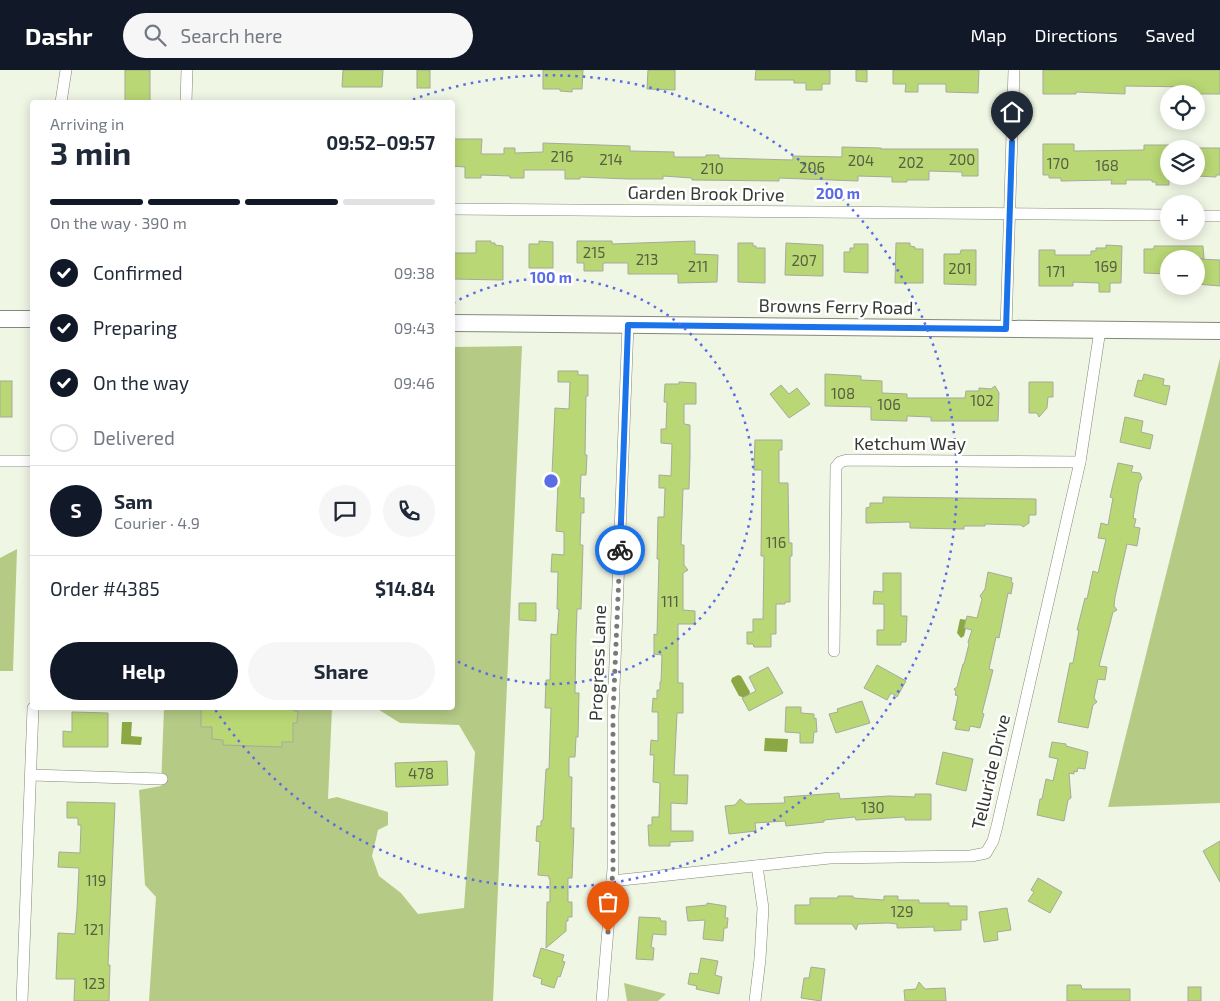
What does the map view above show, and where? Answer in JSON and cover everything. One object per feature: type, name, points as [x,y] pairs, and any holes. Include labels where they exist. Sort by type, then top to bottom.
[{"type":"street","points":[[61,100],[66,70]]},
{"type":"street","points":[[186,100],[187,70]]},
{"type":"street","points":[[1006,329],[1014,70]]},
{"type":"street","name":"Garden Brook Drive","points":[[455,209],[1160,215]]},
{"type":"street","points":[[1205,216],[1220,216]]},
{"type":"street","points":[[0,319],[30,319]]},
{"type":"street","name":"Browns Ferry Road","points":[[455,323],[1220,331]]},
{"type":"street","name":"Progress Lane","points":[[602,1001],[612,881],[613,714],[628,325]]},
{"type":"street","name":"Telluride Drive","points":[[612,881],[830,858],[970,856],[986,853],[993,841],[997,826],[1080,462],[1100,330]]},
{"type":"street","name":"Ketchum Way","points":[[834,651],[836,467],[840,462],[847,460],[1080,462]]},
{"type":"street","points":[[0,461],[30,461]]},
{"type":"street","points":[[22,1001],[33,710]]},
{"type":"street","points":[[31,775],[162,778]]},
{"type":"street","points":[[755,1001],[760,959],[762,908],[757,866]]},
{"type":"shaded area","points":[[522,346],[493,1001],[149,1001],[156,897],[145,885],[139,790],[161,786],[164,710],[332,710],[328,799],[337,797],[388,812],[388,825],[378,830],[372,856],[379,876],[401,893],[418,914],[464,908],[475,752],[459,725],[400,723],[379,710],[455,710],[455,347]]},
{"type":"shaded area","points":[[1220,358],[1220,803],[1108,807]]},
{"type":"shaded area","points":[[17,549],[13,671],[0,671],[0,558]]},
{"type":"shaded area","points":[[960,619],[968,620],[964,636],[961,638],[957,633]]},
{"type":"shaded area","points":[[738,675],[741,676],[750,692],[749,696],[745,698],[739,696],[731,681],[732,678]]},
{"type":"shaded area","points":[[122,722],[132,722],[131,736],[142,737],[141,745],[121,744]]},
{"type":"shaded area","points":[[765,738],[788,739],[787,752],[764,751]]},
{"type":"shaded area","points":[[624,983],[666,994],[658,1001],[627,1001]]},
{"type":"building","points":[[125,70],[150,70],[150,100],[125,100]]},
{"type":"building","points":[[343,70],[383,70],[382,87],[342,87]]},
{"type":"building","points":[[417,70],[430,70],[430,88],[417,88]]},
{"type":"building","points":[[543,70],[583,70],[582,89],[572,89],[572,92],[560,91],[560,89],[543,89]]},
{"type":"building","points":[[648,70],[675,70],[675,90],[647,89]]},
{"type":"building","points":[[756,70],[830,70],[830,84],[822,84],[822,90],[806,90],[806,83],[794,83],[794,80],[755,80]]},
{"type":"building","points":[[856,70],[867,70],[867,82],[856,81]]},
{"type":"building","points":[[893,70],[979,70],[978,93],[946,92],[946,84],[918,84],[918,92],[905,92],[906,84],[893,84]]},
{"type":"building","points":[[1043,70],[1220,70],[1220,94],[1205,94],[1205,85],[1160,85],[1160,87],[1125,86],[1125,94],[1076,92],[1076,94],[1043,94]]},
{"type":"building","points":[[455,139],[482,139],[481,154],[504,154],[504,148],[515,148],[515,153],[543,152],[543,143],[630,146],[630,151],[674,152],[674,157],[719,155],[719,158],[793,160],[793,156],[842,157],[842,147],[978,149],[978,176],[962,176],[962,172],[929,171],[929,180],[907,180],[907,182],[892,182],[892,177],[858,176],[858,181],[779,178],[779,181],[692,180],[692,178],[663,176],[663,179],[580,177],[580,179],[565,179],[565,170],[524,170],[524,178],[481,175],[481,178],[465,178],[465,167],[455,166]]},
{"type":"building","points":[[1043,144],[1074,144],[1074,151],[1144,150],[1144,145],[1160,145],[1160,185],[1156,185],[1156,182],[1152,182],[1152,180],[1126,180],[1126,184],[1111,184],[1112,180],[1061,181],[1061,178],[1049,178],[1049,175],[1043,175]]},
{"type":"building","points":[[1205,148],[1220,148],[1220,175],[1216,175],[1216,177],[1205,176]]},
{"type":"building","points":[[476,241],[491,241],[495,245],[503,246],[503,280],[455,279],[455,253],[476,253]]},
{"type":"building","points":[[539,241],[553,242],[553,268],[529,268],[529,244],[539,244]]},
{"type":"building","points":[[577,241],[612,241],[612,244],[695,241],[695,254],[718,255],[717,282],[678,283],[678,274],[628,274],[628,263],[603,263],[603,271],[584,271],[584,263],[577,263]]},
{"type":"building","points":[[738,243],[753,243],[753,246],[756,246],[756,248],[765,248],[765,283],[738,282]]},
{"type":"building","points":[[786,243],[823,245],[823,276],[785,275]]},
{"type":"building","points":[[896,243],[910,243],[910,246],[915,247],[915,249],[923,249],[923,283],[895,283]]},
{"type":"building","points":[[854,244],[868,244],[868,273],[844,272],[844,252],[850,252],[850,248],[854,248]]},
{"type":"building","points":[[1106,245],[1122,246],[1121,283],[1110,283],[1110,292],[1099,292],[1099,283],[1073,282],[1073,286],[1039,286],[1039,250],[1055,250],[1055,255],[1091,255],[1091,251],[1096,251],[1096,248],[1106,248]]},
{"type":"building","points":[[1154,246],[1203,246],[1203,250],[1160,250],[1160,274],[1144,273],[1144,249],[1154,249]]},
{"type":"building","points":[[961,250],[976,250],[976,285],[944,284],[944,254],[960,254]]},
{"type":"building","points":[[1205,259],[1220,260],[1220,286],[1205,285]]},
{"type":"building","points":[[558,371],[578,371],[578,375],[588,375],[585,455],[587,455],[586,475],[581,475],[580,498],[584,498],[584,513],[581,513],[580,545],[583,545],[581,609],[577,609],[576,638],[575,693],[579,693],[578,737],[576,737],[575,757],[569,757],[569,777],[572,777],[571,828],[574,828],[572,878],[568,878],[568,902],[572,902],[572,917],[568,917],[568,921],[566,921],[566,931],[546,948],[547,902],[550,902],[550,879],[549,876],[538,875],[540,842],[536,841],[537,826],[541,826],[541,821],[543,820],[546,769],[549,769],[551,708],[545,708],[546,680],[550,680],[551,634],[557,635],[559,609],[557,609],[558,572],[551,572],[552,554],[564,555],[564,532],[556,531],[558,482],[556,482],[556,474],[552,474],[555,408],[569,409],[570,382],[558,382]]},
{"type":"building","points":[[825,374],[861,376],[861,380],[882,381],[882,393],[907,394],[907,398],[965,398],[966,391],[979,391],[979,388],[991,389],[995,386],[999,393],[998,421],[931,421],[931,417],[907,416],[907,421],[871,420],[871,407],[825,406]]},
{"type":"building","points":[[1144,374],[1164,379],[1163,385],[1170,386],[1166,405],[1134,396],[1138,380],[1142,381]]},
{"type":"building","points":[[0,381],[12,381],[12,417],[0,417]]},
{"type":"building","points":[[679,382],[696,383],[696,404],[684,404],[684,424],[690,425],[690,456],[689,489],[683,489],[681,545],[684,545],[684,565],[688,570],[683,573],[683,610],[695,611],[695,624],[678,624],[678,683],[683,683],[683,713],[677,713],[674,775],[688,775],[687,804],[671,803],[671,831],[693,831],[693,841],[670,842],[670,846],[649,846],[648,825],[652,825],[652,817],[659,817],[660,783],[653,782],[654,755],[650,755],[651,740],[658,741],[658,712],[652,712],[653,698],[657,699],[657,690],[660,690],[662,655],[654,654],[654,634],[657,635],[658,517],[664,517],[665,488],[659,488],[659,475],[671,476],[672,444],[661,443],[661,429],[666,429],[667,402],[664,402],[665,384],[679,384]]},
{"type":"building","points":[[1029,382],[1053,382],[1053,397],[1048,397],[1047,408],[1039,417],[1037,413],[1029,413]]},
{"type":"building","points":[[781,385],[789,394],[797,388],[810,404],[789,418],[770,394]]},
{"type":"building","points":[[1125,417],[1143,421],[1141,432],[1153,435],[1150,449],[1120,442]]},
{"type":"building","points":[[755,440],[782,440],[782,450],[779,450],[779,483],[788,483],[789,543],[792,543],[792,556],[790,556],[790,602],[776,604],[776,634],[771,634],[771,647],[754,647],[753,644],[747,644],[747,632],[753,632],[753,619],[763,619],[764,556],[761,556],[762,470],[754,470]]},
{"type":"building","points":[[1118,463],[1133,466],[1131,472],[1140,473],[1142,478],[1139,483],[1133,518],[1136,519],[1134,527],[1140,528],[1137,546],[1127,544],[1115,597],[1114,606],[1117,610],[1113,612],[1099,666],[1107,667],[1105,680],[1098,679],[1094,698],[1097,702],[1093,705],[1088,728],[1058,722],[1070,663],[1073,663],[1079,630],[1077,630],[1085,598],[1087,599],[1093,571],[1098,573],[1106,539],[1098,538],[1101,523],[1108,525],[1113,498],[1110,497]]},
{"type":"building","points":[[883,497],[1036,499],[1036,515],[1029,515],[1029,523],[1023,527],[1021,525],[985,524],[985,526],[964,526],[964,529],[910,528],[910,522],[866,523],[866,508],[870,507],[870,503],[883,503]]},
{"type":"building","points":[[988,572],[1012,578],[1011,594],[1008,593],[999,638],[996,637],[989,669],[993,670],[980,728],[970,726],[969,731],[955,729],[957,721],[953,720],[958,696],[955,695],[954,689],[957,687],[972,630],[964,628],[967,616],[977,618],[982,599],[980,596],[985,589]]},
{"type":"building","points":[[883,573],[901,573],[901,616],[907,616],[906,642],[901,642],[901,645],[877,645],[877,630],[884,630],[884,604],[873,604],[874,591],[883,592]]},
{"type":"building","points":[[519,603],[536,603],[536,621],[519,620]]},
{"type":"building","points":[[877,665],[906,681],[897,697],[891,693],[887,700],[864,688]]},
{"type":"building","points":[[768,667],[783,693],[749,711],[742,698],[756,691],[749,677]]},
{"type":"building","points":[[862,701],[870,723],[836,733],[829,714],[838,712],[837,709]]},
{"type":"building","points":[[786,707],[801,707],[801,713],[814,714],[817,732],[814,732],[813,743],[800,743],[800,733],[785,732]]},
{"type":"building","points":[[201,710],[298,711],[297,723],[293,723],[293,742],[282,742],[282,747],[223,745],[223,740],[212,739],[212,727],[201,727]]},
{"type":"building","points":[[72,712],[108,713],[108,747],[63,747],[63,731],[72,732]]},
{"type":"building","points":[[1052,742],[1066,744],[1066,746],[1088,752],[1085,769],[1078,768],[1077,772],[1074,771],[1074,774],[1069,773],[1071,798],[1068,800],[1064,821],[1037,815],[1046,779],[1053,781],[1058,759],[1049,757]]},
{"type":"building","points":[[943,752],[973,759],[966,791],[936,784]]},
{"type":"building","points":[[447,761],[448,785],[396,787],[395,763]]},
{"type":"building","points":[[839,793],[840,799],[889,796],[915,797],[915,794],[931,794],[931,820],[905,820],[905,817],[856,820],[855,817],[786,826],[785,821],[755,823],[756,831],[729,834],[725,806],[735,805],[740,799],[746,804],[785,803],[784,797]]},
{"type":"building","points":[[67,802],[115,803],[108,965],[110,965],[109,1001],[74,1001],[75,979],[56,979],[58,933],[75,934],[77,910],[79,868],[58,867],[59,852],[80,853],[81,825],[78,825],[78,818],[67,818]]},
{"type":"building","points":[[1220,841],[1220,882],[1203,851]]},
{"type":"building","points":[[1038,878],[1062,892],[1050,913],[1028,901],[1034,892],[1031,890]]},
{"type":"building","points":[[838,896],[884,900],[884,896],[898,896],[898,900],[919,900],[919,903],[949,903],[949,906],[967,906],[967,920],[961,920],[961,930],[934,931],[934,927],[897,928],[897,924],[888,923],[858,924],[856,930],[852,924],[795,924],[795,905],[810,905],[810,898],[838,898]]},
{"type":"building","points":[[707,903],[726,906],[725,918],[728,918],[727,928],[724,928],[723,941],[703,939],[705,920],[688,921],[686,907],[707,905]]},
{"type":"building","points":[[1007,908],[1011,930],[997,932],[998,940],[984,942],[979,912]]},
{"type":"building","points":[[639,917],[660,918],[661,921],[666,921],[666,935],[653,934],[651,947],[654,948],[653,960],[636,959]]},
{"type":"building","points":[[541,948],[564,955],[562,961],[565,962],[554,988],[541,984],[542,979],[533,976]]},
{"type":"building","points":[[701,958],[718,961],[715,975],[722,977],[719,994],[696,989],[697,986],[688,984],[690,973],[698,974]]},
{"type":"building","points":[[811,967],[825,969],[821,1001],[801,998],[804,978],[809,978]]},
{"type":"building","points":[[919,982],[925,989],[945,988],[946,1001],[905,1001],[904,990],[916,989]]},
{"type":"building","points":[[1067,985],[1081,985],[1082,989],[1130,989],[1130,1001],[1067,1001]]},
{"type":"building","points":[[1188,987],[1201,987],[1201,1001],[1188,1001]]},
{"type":"way so far","points":[[608,932],[613,869],[613,714],[620,550]]},
{"type":"route","points":[[620,550],[628,325],[1006,329],[1012,142]]}]
